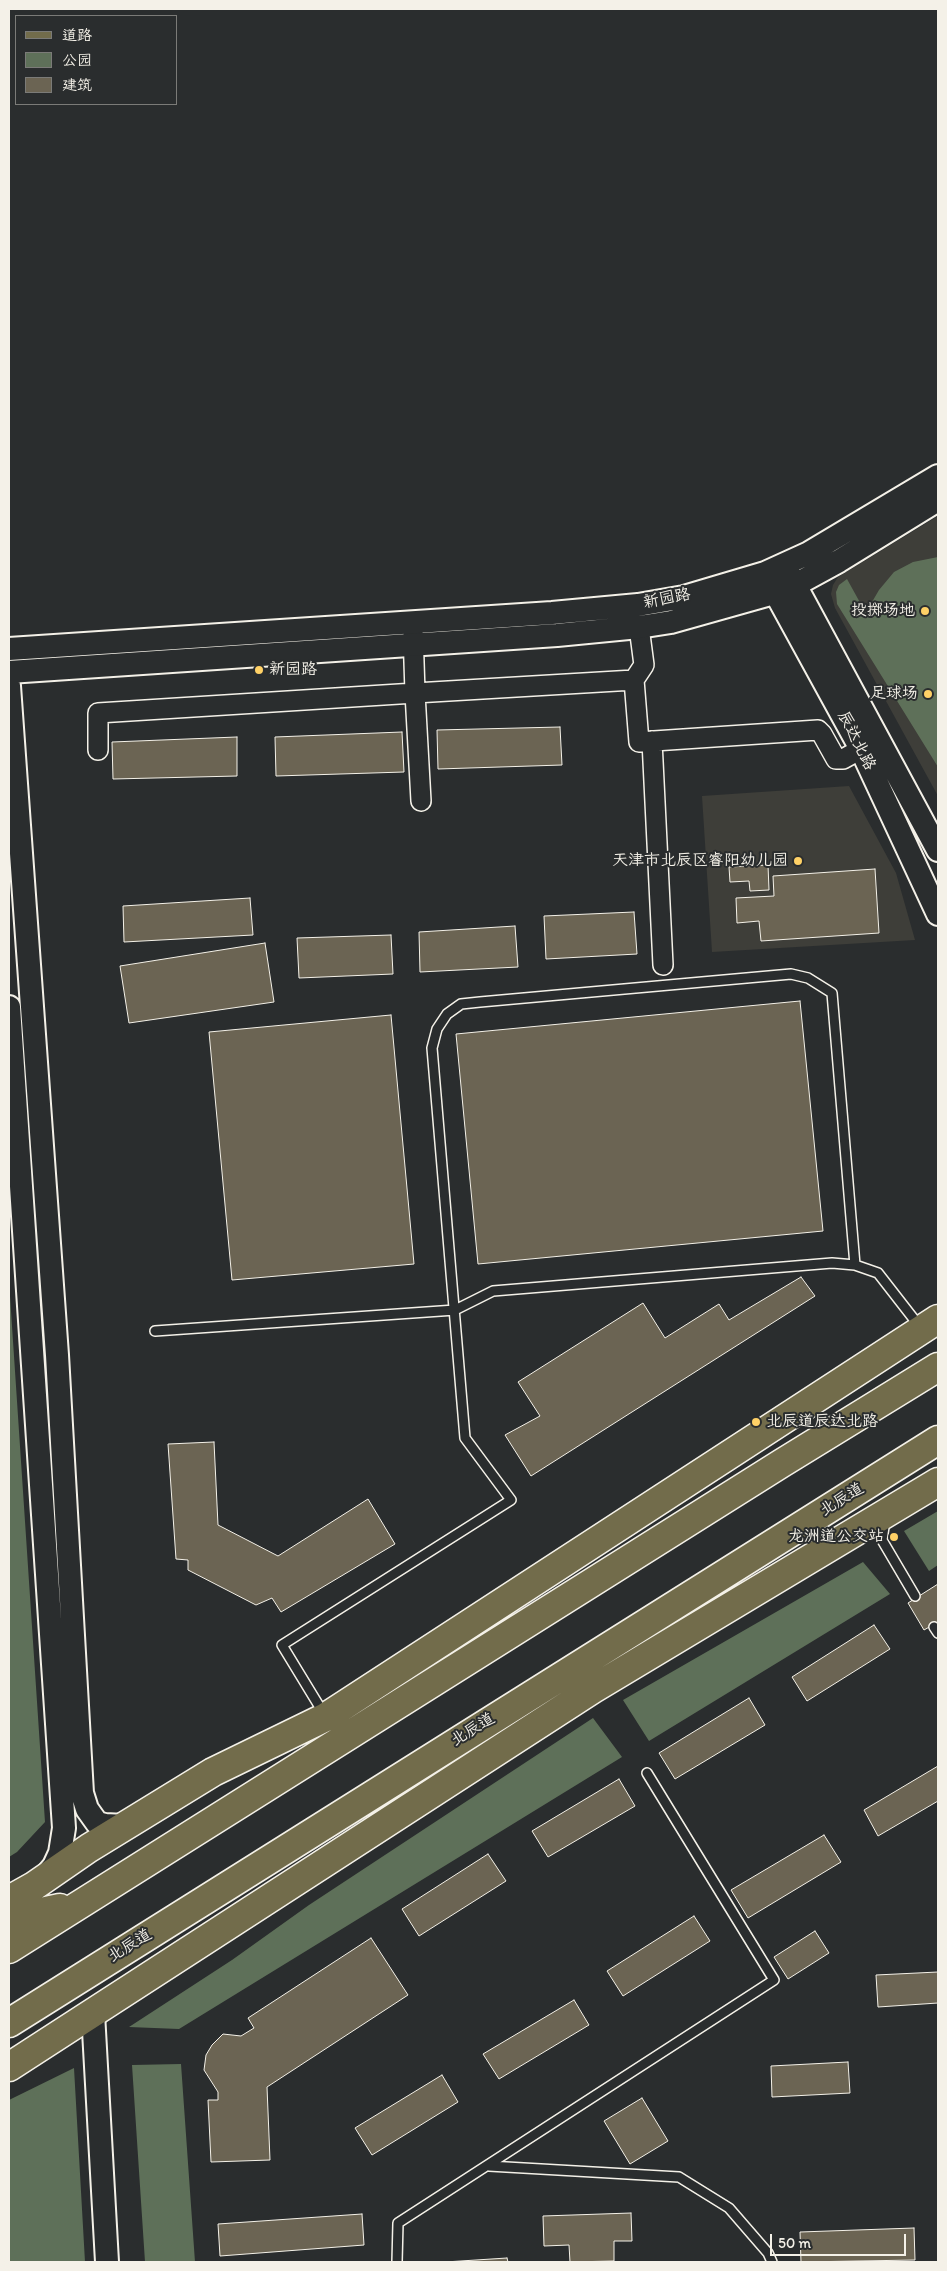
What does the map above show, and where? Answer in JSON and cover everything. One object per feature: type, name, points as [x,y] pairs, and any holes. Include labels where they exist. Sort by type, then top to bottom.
[{"type":"main road","points":[[9,1949],[92,1898],[334,1728],[930,1324]]},
{"type":"main road","points":[[9,1900],[213,1772],[334,1728],[782,1463],[938,1367]]},
{"type":"main road","name":"北辰道","points":[[9,2023],[938,1440]]},
{"type":"main road","points":[[9,2068],[594,1689],[938,1482]]},
{"type":"main road","points":[[9,1919],[54,1910],[92,1898]]},
{"type":"street","name":"新园路","points":[[9,649],[413,633],[557,635],[639,627],[706,613],[780,579],[839,536],[938,476]]},
{"type":"street","name":"新园路","points":[[9,672],[413,633],[638,605],[684,597],[780,579],[839,561],[938,500]]},
{"type":"street","name":"辰达北路","points":[[780,579],[870,744],[938,850]]},
{"type":"street","points":[[639,627],[644,665],[634,680],[639,742],[818,730],[836,759],[843,759],[870,744]]},
{"type":"street","points":[[413,633],[421,801]]},
{"type":"street","points":[[98,750],[98,713],[634,680]]},
{"type":"street","points":[[9,686],[57,1355],[82,1793],[87,1809],[97,1823],[125,1826]]},
{"type":"street","points":[[652,741],[662,965]]},
{"type":"street","name":"辰达北路","points":[[870,744],[938,914]]},
{"type":"street","points":[[9,1007],[64,1828],[60,1853],[54,1866],[43,1880]]},
{"type":"street","points":[[94,2013],[107,2262]]},
{"type":"lane","points":[[334,1728],[282,1645],[512,1500],[465,1438],[432,1048],[437,1029],[447,1014],[461,1004],[480,1002],[791,974],[808,978],[832,993],[855,1265]]},
{"type":"lane","points":[[155,1331],[455,1310],[493,1291],[832,1263],[855,1265],[878,1273],[930,1324]]},
{"type":"lane","points":[[889,1513],[883,1527],[882,1540],[915,1596]]},
{"type":"lane","points":[[397,2262],[398,2223],[489,2166],[774,1980],[647,1773]]},
{"type":"lane","points":[[489,2166],[680,2177],[729,2208],[768,2253],[772,2262]]},
{"type":"shaded area","points":[[938,516],[938,796],[835,608],[831,594],[833,585],[838,577]]},
{"type":"shaded area","name":"天津市北辰区睿阳幼儿园","points":[[849,786],[896,873],[915,940],[712,952],[702,796]]},
{"type":"green space","points":[[938,557],[938,767],[837,604],[836,592],[839,585],[847,579],[868,617],[872,602],[894,572],[913,562]]},
{"type":"green space","points":[[9,1281],[45,1822],[17,1852],[9,1857]]},
{"type":"green space","points":[[938,1511],[938,1565],[929,1571],[904,1531]]},
{"type":"green space","points":[[863,1562],[890,1594],[649,1741],[623,1700]]},
{"type":"green space","points":[[593,1718],[622,1757],[179,2029],[129,2027],[232,1960],[309,1905]]},
{"type":"green space","points":[[181,2064],[195,2262],[145,2262],[132,2065]]},
{"type":"green space","points":[[74,2068],[85,2262],[9,2262],[9,2100]]},
{"type":"building","points":[[560,727],[562,765],[438,769],[437,730]]},
{"type":"building","points":[[402,732],[404,772],[276,776],[275,737]]},
{"type":"building","points":[[237,737],[237,776],[113,779],[112,742]]},
{"type":"building","points":[[768,865],[769,890],[750,891],[749,881],[730,882],[729,867]]},
{"type":"building","points":[[875,869],[879,933],[761,941],[759,921],[737,923],[736,898],[774,896],[773,876]]},
{"type":"building","points":[[250,898],[253,935],[124,942],[123,906]]},
{"type":"building","points":[[634,912],[637,954],[546,959],[544,916]]},
{"type":"building","points":[[515,926],[518,967],[420,972],[419,932]]},
{"type":"building","points":[[391,935],[393,974],[299,978],[297,938]]},
{"type":"building","points":[[265,943],[274,1002],[129,1023],[120,966]]},
{"type":"building","points":[[800,1001],[823,1231],[478,1264],[456,1034]]},
{"type":"building","points":[[391,1015],[414,1264],[232,1280],[209,1032]]},
{"type":"building","points":[[801,1277],[815,1296],[531,1476],[505,1435],[540,1416],[518,1382],[643,1303],[665,1338],[719,1304],[729,1320]]},
{"type":"building","points":[[214,1442],[218,1525],[278,1556],[368,1499],[395,1544],[281,1612],[272,1598],[256,1605],[188,1570],[188,1560],[176,1559],[168,1444]]},
{"type":"building","points":[[938,1584],[938,1622],[924,1630],[908,1603]]},
{"type":"building","points":[[874,1625],[890,1649],[807,1701],[792,1677]]},
{"type":"building","points":[[749,1698],[765,1725],[675,1779],[659,1753]]},
{"type":"building","points":[[938,1766],[938,1801],[878,1836],[864,1810]]},
{"type":"building","points":[[619,1779],[635,1806],[548,1857],[532,1831]]},
{"type":"building","points":[[824,1835],[841,1862],[748,1918],[731,1890]]},
{"type":"building","points":[[488,1854],[506,1881],[419,1936],[402,1909]]},
{"type":"building","points":[[694,1916],[710,1941],[623,1996],[607,1971]]},
{"type":"building","points":[[815,1931],[829,1953],[788,1979],[774,1957]]},
{"type":"building","points":[[371,1938],[408,1995],[267,2087],[270,2160],[211,2162],[208,2100],[218,2100],[218,2092],[204,2070],[206,2055],[212,2045],[223,2034],[241,2036],[254,2028],[248,2018]]},
{"type":"building","points":[[938,1972],[938,2003],[878,2007],[876,1975]]},
{"type":"building","points":[[574,2000],[589,2025],[499,2079],[483,2054]]},
{"type":"building","points":[[848,2062],[850,2093],[772,2097],[771,2066]]},
{"type":"building","points":[[442,2075],[458,2102],[372,2155],[355,2128]]},
{"type":"building","points":[[642,2098],[668,2141],[630,2164],[604,2121]]},
{"type":"building","points":[[631,2213],[632,2241],[614,2241],[614,2261],[570,2262],[569,2245],[544,2246],[543,2216]]},
{"type":"building","points":[[362,2214],[364,2245],[220,2256],[218,2224]]},
{"type":"building","points":[[914,2228],[915,2260],[801,2262],[800,2232]]},
{"type":"building","points":[[507,2258],[508,2262],[445,2262]]},
{"type":"place","name":"投掷场地","points":[[925,611]]},
{"type":"place","name":"新园路","points":[[259,670]]},
{"type":"place","name":"足球场","points":[[928,694]]},
{"type":"place","name":"天津市北辰区睿阳幼儿园","points":[[798,861]]},
{"type":"place","name":"北辰道辰达北路","points":[[756,1422]]},
{"type":"place","name":"龙洲道公交站","points":[[894,1537]]}]
